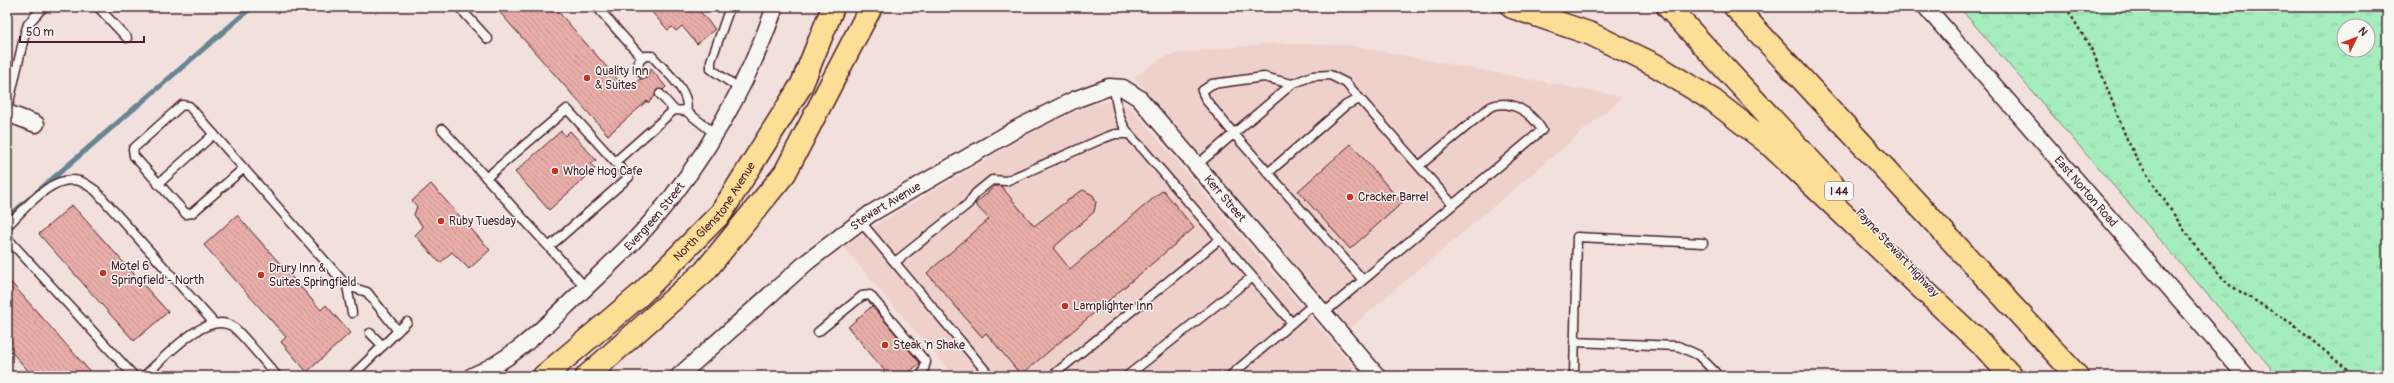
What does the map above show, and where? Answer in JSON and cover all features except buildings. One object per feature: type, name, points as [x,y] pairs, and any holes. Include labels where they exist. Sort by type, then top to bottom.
[{"type":"main road","name":"North Glenstone Avenue","points":[[544,376],[641,294],[721,213],[802,84],[833,7]]},
{"type":"main road","points":[[587,376],[705,271],[785,172],[871,7]]},
{"type":"main road","points":[[1512,7],[1591,34],[1655,65],[1714,101],[1768,143],[1984,347]]},
{"type":"main road","name":"Payne Stewart Highway","points":[[1668,7],[2011,376]]},
{"type":"main road","points":[[1735,7],[2077,376]]},
{"type":"street","name":"Evergreen Street","points":[[472,376],[498,362],[531,339],[635,240],[663,209],[695,166],[740,89],[775,7]]},
{"type":"street","name":"East Norton Road","points":[[1926,7],[2246,376]]},
{"type":"street","name":"Stewart Avenue","points":[[679,376],[807,262],[860,221],[1046,112],[1102,88],[1118,88]]},
{"type":"street","name":"Kerr Street","points":[[1118,88],[1139,98],[1377,376]]},
{"type":"street","points":[[7,112],[36,124]]},
{"type":"lane","points":[[7,112],[26,28],[43,7]]},
{"type":"lane","points":[[98,7],[127,38]]},
{"type":"lane","points":[[459,7],[488,39]]},
{"type":"lane","points":[[597,7],[642,58]]},
{"type":"lane","points":[[730,7],[711,61],[711,69],[740,89]]},
{"type":"lane","points":[[643,74],[638,66],[642,58],[645,56],[652,56],[679,88],[687,100],[686,111]]},
{"type":"lane","points":[[1197,165],[1292,84],[1312,76],[1330,75],[1346,83],[1453,205]]},
{"type":"lane","points":[[1292,84],[1264,77],[1212,84],[1202,91],[1206,100],[1234,134],[1363,280]]},
{"type":"lane","points":[[1118,88],[1117,112],[1128,134],[1142,148],[1292,323]]},
{"type":"lane","points":[[660,94],[674,110],[686,111],[715,134]]},
{"type":"lane","points":[[1268,173],[1346,105],[1360,99]]},
{"type":"lane","points":[[1230,376],[1292,323],[1363,280],[1542,130],[1537,122],[1513,104],[1500,102],[1490,107],[1419,166]]},
{"type":"lane","points":[[244,168],[192,213],[186,214],[134,156],[133,149],[182,105],[189,106],[244,168],[347,286],[352,313]]},
{"type":"lane","points":[[486,178],[567,109],[629,177],[549,247]]},
{"type":"lane","points":[[615,162],[674,110]]},
{"type":"lane","points":[[442,129],[586,288]]},
{"type":"lane","points":[[158,184],[214,134]]},
{"type":"lane","points":[[895,262],[968,204],[976,193],[992,180],[1006,181],[1104,138],[1128,134]]},
{"type":"lane","points":[[7,226],[44,192],[61,180],[79,181],[95,190],[214,323]]},
{"type":"lane","points":[[860,221],[990,376]]},
{"type":"lane","points":[[1574,376],[1577,237],[1703,243]]},
{"type":"lane","points":[[7,238],[134,376]]},
{"type":"lane","points":[[1052,376],[1220,239]]},
{"type":"lane","points":[[1127,376],[1252,277]]},
{"type":"lane","points":[[347,286],[367,292],[398,332]]},
{"type":"lane","points":[[818,332],[862,296],[870,295],[926,362],[922,376]]},
{"type":"lane","points":[[352,376],[407,322]]},
{"type":"lane","points":[[144,376],[200,327],[214,323],[232,326],[277,376]]},
{"type":"lane","points":[[370,333],[382,346]]},
{"type":"lane","points":[[1574,342],[1678,346],[1698,355],[1715,374]]},
{"type":"path","points":[[2066,7],[2094,52],[2126,137],[2138,161],[2195,246],[2221,278],[2234,289],[2291,323],[2355,376]]},
{"type":"shaded area","points":[[1272,43],[1349,45],[1623,97],[1350,328],[1134,77],[1164,57],[1180,53]]},
{"type":"shaded area","points":[[1113,101],[1123,103],[1133,110],[1361,376],[954,376],[843,247],[892,215],[1046,124],[1094,104]]},
{"type":"green space","points":[[1959,7],[2387,7],[2387,376],[2278,376]]},
{"type":"waterway","points":[[37,192],[252,7]]},
{"type":"waterway","points":[[7,218],[29,199]]},
{"type":"place","name":"Quality Inn & Suites","points":[[587,78]]},
{"type":"place","name":"Whole Hog Cafe","points":[[555,171]]},
{"type":"place","name":"Cracker Barrel","points":[[1350,197]]},
{"type":"place","name":"Ruby Tuesday","points":[[441,221]]},
{"type":"place","name":"Motel 6 Springfield - North","points":[[103,273]]},
{"type":"place","name":"Drury Inn & Suites Springfield","points":[[261,275]]},
{"type":"place","name":"Lamplighter Inn","points":[[1065,306]]},
{"type":"place","name":"Steak 'n Shake","points":[[885,345]]}]
